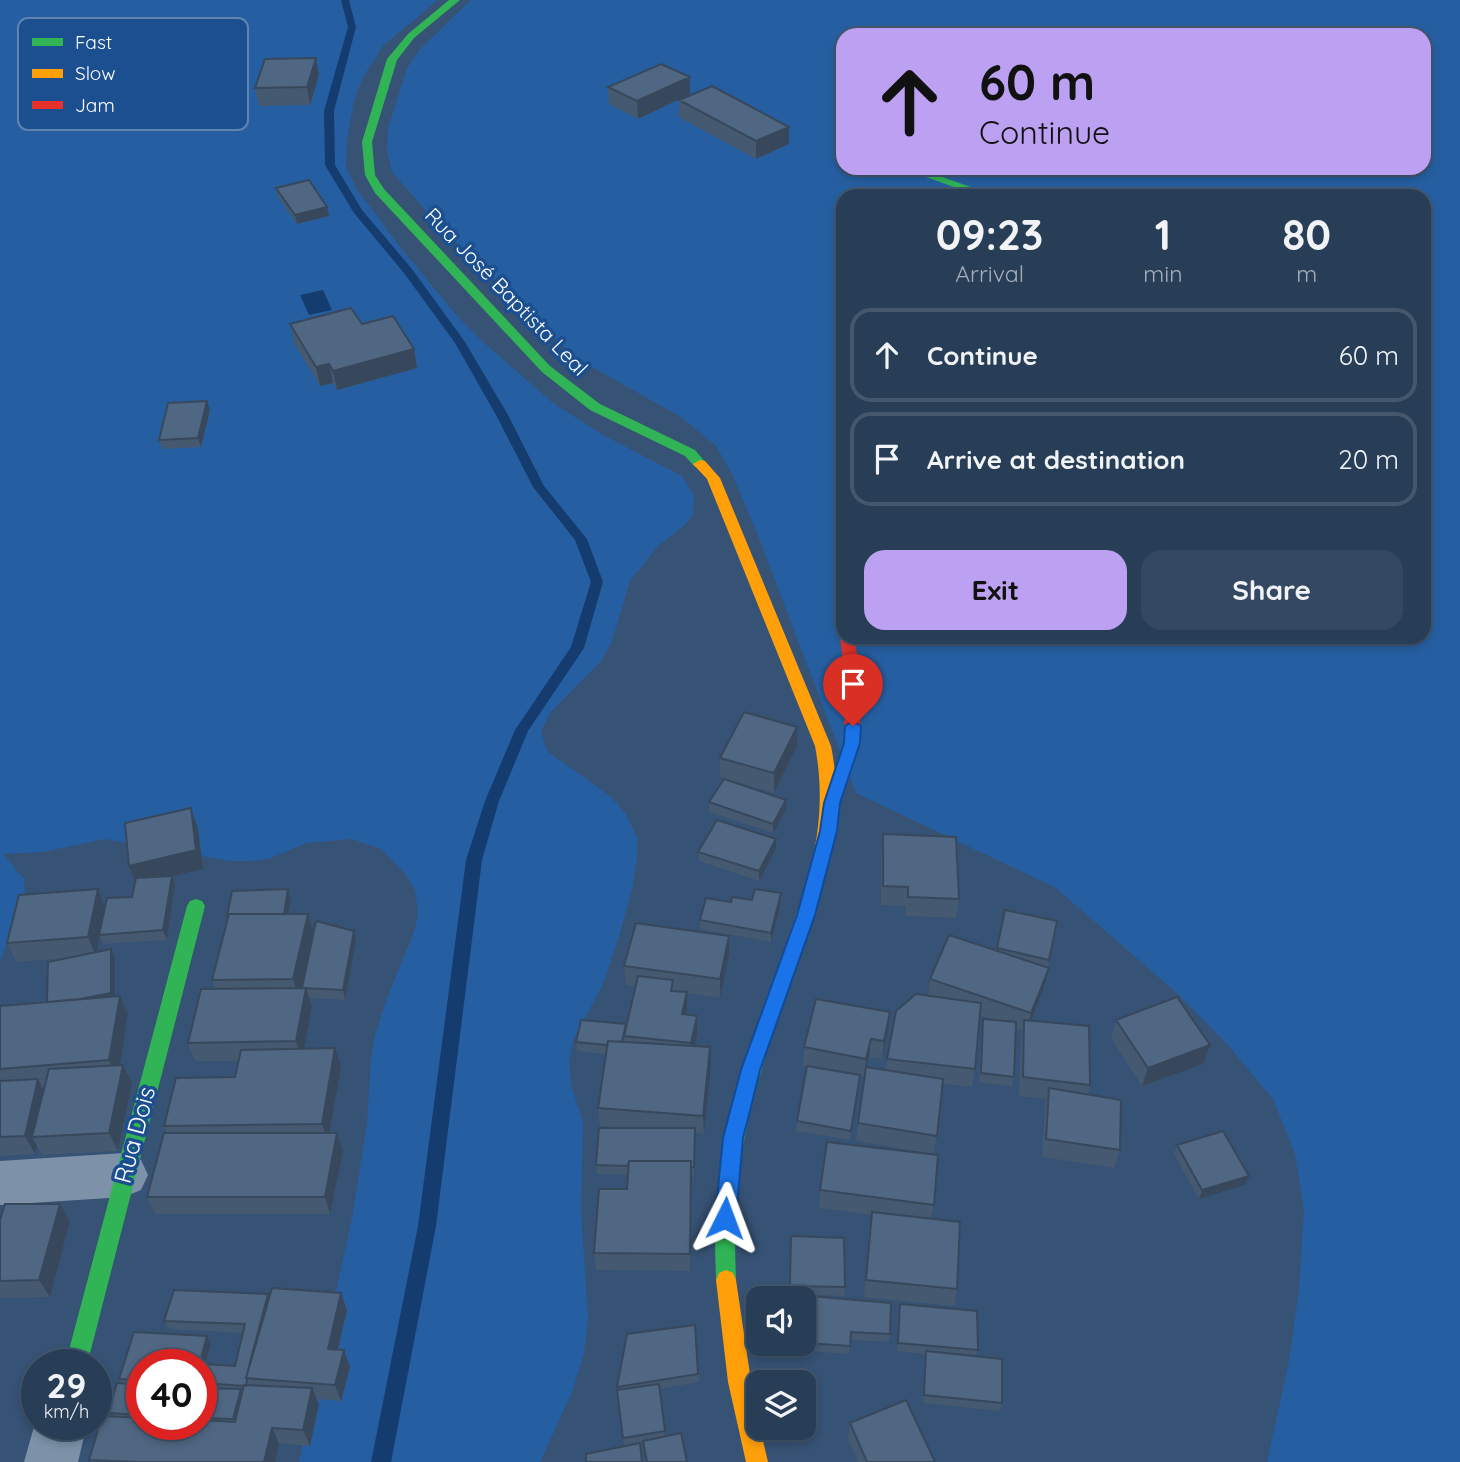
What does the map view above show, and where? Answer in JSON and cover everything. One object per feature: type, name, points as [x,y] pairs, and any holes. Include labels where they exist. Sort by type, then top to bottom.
[{"type":"street","name":"Rua José Baptista Leal","points":[[455,0],[411,36],[392,59],[367,142],[370,176],[379,191],[546,369],[596,407],[690,453],[713,478],[823,746],[832,803],[829,831],[806,915],[751,1070],[733,1138],[726,1195],[725,1265],[732,1346],[757,1462]]},
{"type":"street","points":[[927,175],[969,189]]},
{"type":"street","points":[[832,803],[852,743],[854,688],[848,644]]},
{"type":"street","name":"Rua Dois","points":[[80,1349],[196,906]]},
{"type":"street","points":[[0,1183],[124,1175]]},
{"type":"street","points":[[51,1462],[56,1440]]},
{"type":"shaded area","points":[[0,0],[438,0],[383,46],[363,77],[354,101],[347,140],[346,167],[357,190],[457,316],[482,341],[553,403],[603,435],[682,476],[694,495],[693,515],[658,546],[630,581],[612,641],[602,660],[550,713],[541,731],[547,751],[610,796],[625,813],[637,837],[637,858],[632,889],[603,984],[573,1040],[569,1062],[571,1085],[583,1122],[581,1210],[588,1319],[584,1353],[572,1392],[540,1462],[299,1462],[351,1223],[367,1125],[375,1036],[387,998],[414,932],[418,913],[415,890],[406,875],[381,849],[352,839],[306,843],[269,859],[230,861],[105,839],[43,852],[3,854],[24,879],[25,896],[0,961]]},
{"type":"shaded area","points":[[471,0],[1460,0],[1460,1462],[1267,1462],[1289,1361],[1299,1290],[1304,1209],[1295,1154],[1273,1099],[1227,1044],[1179,995],[1056,888],[856,793],[759,538],[732,474],[716,446],[681,417],[574,357],[441,228],[392,172],[387,151],[388,128],[407,68],[421,48]]},
{"type":"shaded area","points":[[323,290],[332,310],[309,315],[300,295]]},
{"type":"building","points":[[316,58],[307,87],[255,88],[265,59]]},
{"type":"building","points":[[661,64],[690,77],[637,101],[608,87]]},
{"type":"building","points":[[712,86],[789,127],[756,141],[679,100]]},
{"type":"building","points":[[309,180],[327,207],[295,215],[276,188]]},
{"type":"building","points":[[351,308],[362,324],[393,316],[414,349],[333,371],[329,364],[316,367],[290,324]]},
{"type":"building","points":[[207,401],[198,438],[159,440],[168,403]]},
{"type":"building","points":[[744,712],[797,727],[774,773],[720,758]]},
{"type":"building","points":[[724,779],[786,800],[773,824],[709,802]]},
{"type":"building","points":[[191,808],[196,850],[129,866],[125,823]]},
{"type":"building","points":[[717,820],[776,839],[759,871],[698,852]]},
{"type":"building","points":[[883,834],[956,837],[959,899],[908,897],[908,887],[883,886]]},
{"type":"building","points":[[172,876],[163,930],[99,935],[107,898],[132,897],[136,878]]},
{"type":"building","points":[[98,889],[88,937],[7,943],[19,895]]},
{"type":"building","points":[[288,889],[284,914],[227,916],[232,891]]},
{"type":"building","points":[[755,889],[781,893],[771,933],[700,920],[706,898],[731,902],[732,897],[752,900]]},
{"type":"building","points":[[1005,910],[1057,921],[1049,960],[997,948]]},
{"type":"building","points":[[229,914],[308,914],[293,979],[212,980]]},
{"type":"building","points":[[316,921],[354,931],[343,990],[302,988]]},
{"type":"building","points":[[636,923],[729,936],[720,979],[624,966]]},
{"type":"building","points":[[949,935],[1049,968],[1031,1013],[930,979]]},
{"type":"building","points":[[111,949],[111,993],[47,1002],[48,962]]},
{"type":"building","points":[[638,976],[673,980],[671,991],[687,992],[682,1014],[697,1016],[691,1043],[624,1036]]},
{"type":"building","points":[[306,988],[296,1041],[188,1043],[201,989]]},
{"type":"building","points":[[916,994],[981,1003],[975,1069],[887,1059],[896,1011]]},
{"type":"building","points":[[120,996],[109,1060],[0,1069],[0,1006]]},
{"type":"building","points":[[1177,997],[1210,1045],[1148,1068],[1116,1020]]},
{"type":"building","points":[[816,999],[890,1012],[884,1041],[871,1039],[866,1059],[804,1047]]},
{"type":"building","points":[[983,1019],[1016,1022],[1014,1077],[981,1073]]},
{"type":"building","points":[[581,1020],[626,1024],[622,1042],[608,1041],[607,1045],[576,1042]]},
{"type":"building","points":[[1024,1020],[1089,1026],[1090,1085],[1023,1077]]},
{"type":"building","points":[[608,1041],[710,1047],[703,1116],[598,1108]]},
{"type":"building","points":[[335,1048],[322,1124],[164,1126],[176,1078],[235,1077],[241,1050]]},
{"type":"building","points":[[123,1065],[109,1133],[32,1137],[49,1069]]},
{"type":"building","points":[[807,1066],[860,1075],[851,1131],[797,1121]]},
{"type":"building","points":[[866,1067],[943,1079],[937,1136],[858,1123]]},
{"type":"building","points":[[38,1079],[25,1136],[0,1137],[0,1081]]},
{"type":"building","points":[[1049,1088],[1121,1100],[1120,1150],[1046,1139]]},
{"type":"building","points":[[599,1128],[695,1128],[694,1167],[691,1167],[691,1161],[629,1161],[628,1166],[596,1165]]},
{"type":"building","points":[[1223,1131],[1249,1176],[1202,1190],[1177,1145]]},
{"type":"building","points":[[164,1133],[337,1133],[325,1197],[147,1197]]},
{"type":"building","points":[[827,1142],[938,1155],[934,1205],[820,1190]]},
{"type":"building","points":[[629,1161],[691,1161],[690,1254],[594,1253],[599,1189],[627,1189]]},
{"type":"building","points":[[5,1204],[60,1204],[39,1280],[0,1281],[0,1220]]},
{"type":"building","points":[[872,1212],[960,1222],[957,1289],[866,1280]]},
{"type":"building","points":[[791,1236],[844,1238],[845,1287],[790,1286]]},
{"type":"building","points":[[272,1288],[341,1293],[328,1349],[344,1350],[335,1385],[246,1378]]},
{"type":"building","points":[[174,1290],[268,1294],[246,1386],[217,1384],[217,1365],[235,1366],[245,1324],[164,1321]]},
{"type":"building","points":[[816,1297],[891,1303],[890,1334],[851,1332],[850,1346],[816,1344]]},
{"type":"building","points":[[900,1304],[977,1311],[978,1350],[898,1343]]},
{"type":"building","points":[[695,1325],[698,1374],[617,1387],[627,1334]]},
{"type":"building","points":[[134,1332],[207,1336],[203,1349],[129,1349]]},
{"type":"building","points":[[926,1351],[1002,1359],[1002,1403],[924,1395]]},
{"type":"building","points":[[126,1357],[126,1379],[119,1379]]},
{"type":"building","points":[[117,1383],[126,1384],[126,1414],[112,1413],[112,1400]]},
{"type":"building","points":[[659,1384],[665,1431],[623,1438],[617,1390]]},
{"type":"building","points":[[244,1385],[312,1388],[303,1430],[272,1428],[264,1462],[89,1460],[95,1440],[112,1440],[112,1416],[126,1417],[126,1440],[217,1440],[217,1421],[235,1422]]},
{"type":"building","points":[[217,1388],[241,1389],[233,1419],[217,1418]]},
{"type":"building","points":[[906,1400],[935,1462],[867,1462],[850,1423]]},
{"type":"building","points":[[681,1433],[687,1462],[647,1462],[643,1441]]},
{"type":"building","points":[[640,1443],[642,1462],[586,1462],[586,1454]]},
{"type":"waterway","points":[[345,0],[352,27],[329,111],[330,165],[358,211],[408,271],[460,342],[539,487],[581,539],[597,582],[577,648],[522,730],[492,801],[474,860],[427,1226],[381,1462]]},
{"type":"traffic: fast","points":[[455,0],[411,36],[392,59],[367,142],[370,175],[379,191],[546,369],[595,407],[690,453],[700,464]]},
{"type":"traffic: fast","points":[[927,175],[969,189]]},
{"type":"traffic: fast","points":[[80,1349],[196,906]]},
{"type":"traffic: fast","points":[[726,1280],[727,1190],[732,1149],[764,1030],[794,947]]},
{"type":"traffic: slow","points":[[700,464],[713,478],[823,746],[828,773],[829,824],[819,873],[794,947]]},
{"type":"traffic: slow","points":[[726,1280],[739,1382],[757,1462]]},
{"type":"traffic: jam","points":[[835,794],[852,743],[853,677],[848,644]]},
{"type":"route","points":[[725,1218],[733,1138],[751,1070],[806,915],[829,831],[832,803],[852,743],[853,726]]}]
